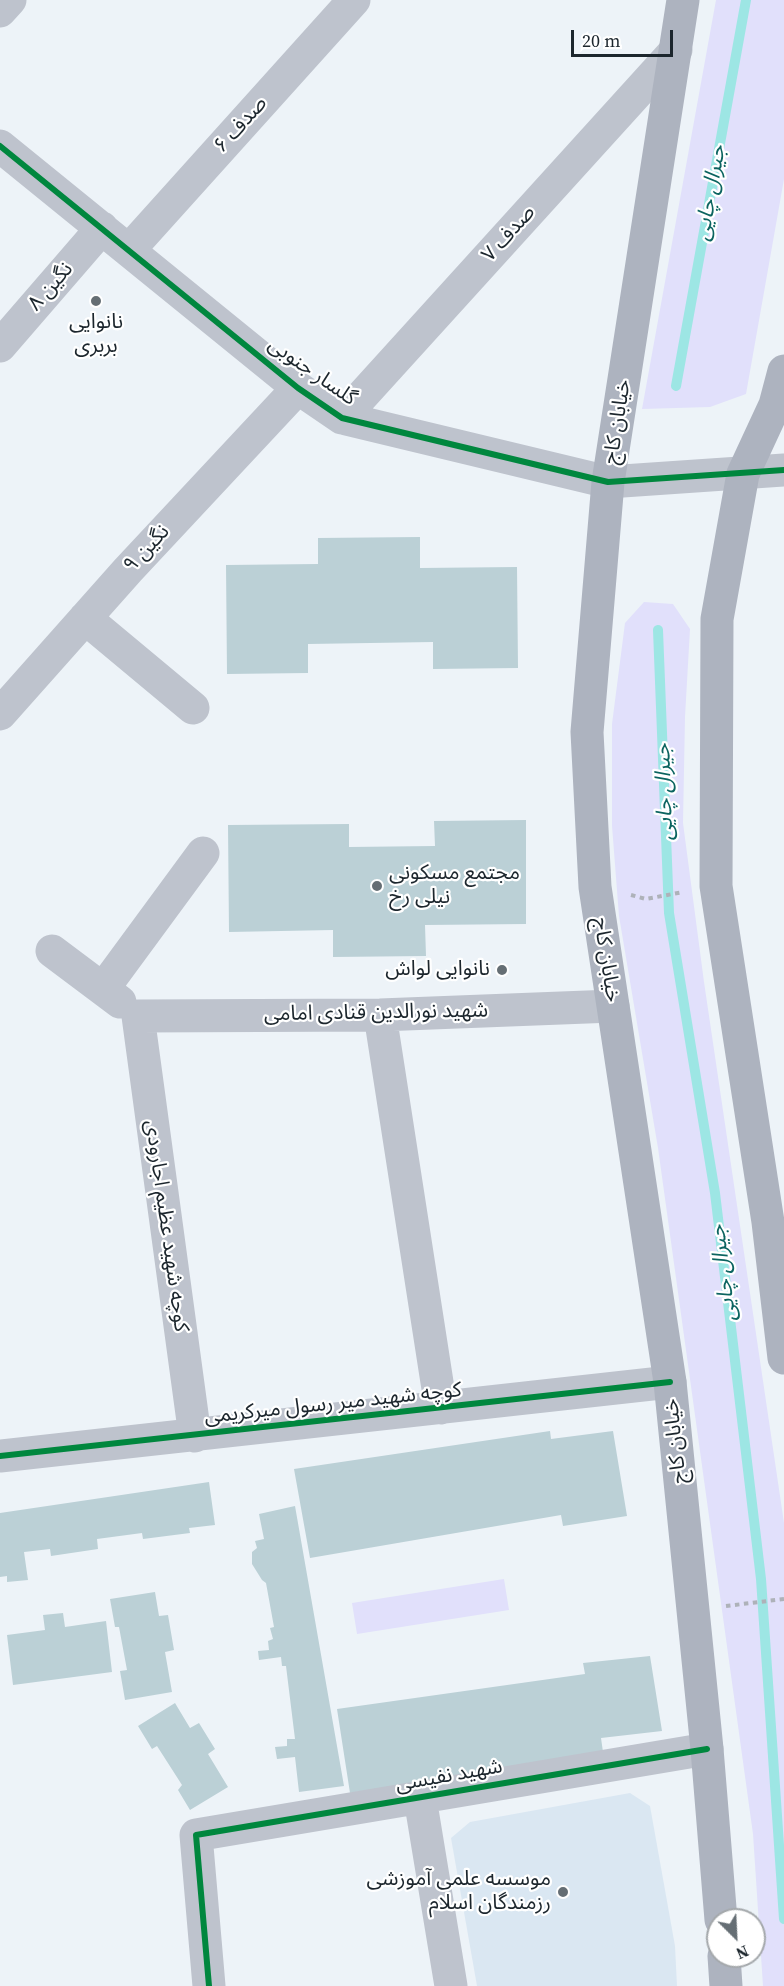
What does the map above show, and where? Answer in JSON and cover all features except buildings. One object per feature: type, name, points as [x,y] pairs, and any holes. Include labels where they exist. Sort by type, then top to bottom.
[{"type":"main road","name":"خیابان کاج","points":[[683,0],[608,482],[587,732],[595,886],[670,1382],[707,1749],[720,1908]]},
{"type":"main road","points":[[784,370],[780,400],[743,474],[717,619],[716,886],[776,1214],[784,1358]]},
{"type":"main road","points":[[725,1968],[726,1986]]},
{"type":"street","points":[[0,11],[10,0]]},
{"type":"street","name":"صدف ۶","points":[[129,250],[354,0]]},
{"type":"street","name":"صدف ۷","points":[[342,418],[676,50]]},
{"type":"street","name":"گلسار جنوبی","points":[[0,146],[298,388],[342,418],[608,482],[784,470]]},
{"type":"street","name":"نگین ۸","points":[[0,346],[102,228]]},
{"type":"street","name":"نگین ۹","points":[[0,714],[85,618],[298,388]]},
{"type":"street","points":[[85,618],[194,708]]},
{"type":"street","points":[[103,989],[203,853]]},
{"type":"street","points":[[52,951],[138,1016]]},
{"type":"street","name":"شهید نورالدین قنادی امامی","points":[[138,1016],[380,1015],[613,1006]]},
{"type":"street","points":[[380,1015],[441,1408]]},
{"type":"street","name":"کوچه شهید عظیم اجارودی","points":[[138,1016],[195,1436]]},
{"type":"street","name":"کوچه شهید میر رسول میرکریمی","points":[[0,1456],[670,1382]]},
{"type":"street","name":"شهید نفیسی","points":[[209,1986],[196,1835],[707,1749]]},
{"type":"street","points":[[420,1798],[451,1986]]},
{"type":"path","points":[[646,898],[691,890]]},
{"type":"path","points":[[739,1604],[784,1599]]},
{"type":"shaded area","points":[[716,0],[784,0],[784,179],[746,394],[710,407],[642,409]]},
{"type":"shaded area","points":[[644,602],[673,604],[690,629],[685,717],[683,823],[704,982],[784,1523],[784,1986],[763,1986],[762,1968],[766,1968],[766,1908],[758,1908],[753,1834],[658,1148],[619,916],[612,826],[612,724],[625,623]]},
{"type":"shaded area","points":[[504,1579],[509,1610],[357,1634],[352,1603]]},
{"type":"shaded area","name":"موسسه علمی آموزشی رزمندگان اسلام","points":[[630,1793],[650,1806],[675,1946],[677,1986],[477,1986],[451,1838],[470,1822]]},
{"type":"waterway","name":"جیرال چایی","points":[[676,386],[746,0]]},
{"type":"waterway","name":"جیرال چایی","points":[[658,630],[669,913],[715,1193],[761,1579],[784,1919]]},
{"type":"cycle path","points":[[0,146],[298,388],[342,418],[608,482],[784,470]]},
{"type":"cycle path","points":[[0,1456],[670,1382]]},
{"type":"cycle path","points":[[209,1986],[196,1835],[707,1749]]},
{"type":"place","name":"نانوایی بربری","points":[[96,301]]},
{"type":"place","name":"مجتمع مسکونی نیلی رخ","points":[[377,886]]},
{"type":"place","name":"نانوایی لواش","points":[[502,970]]},
{"type":"place","name":"موسسه علمی آموزشی رزمندگان اسلام","points":[[563,1892]]}]
